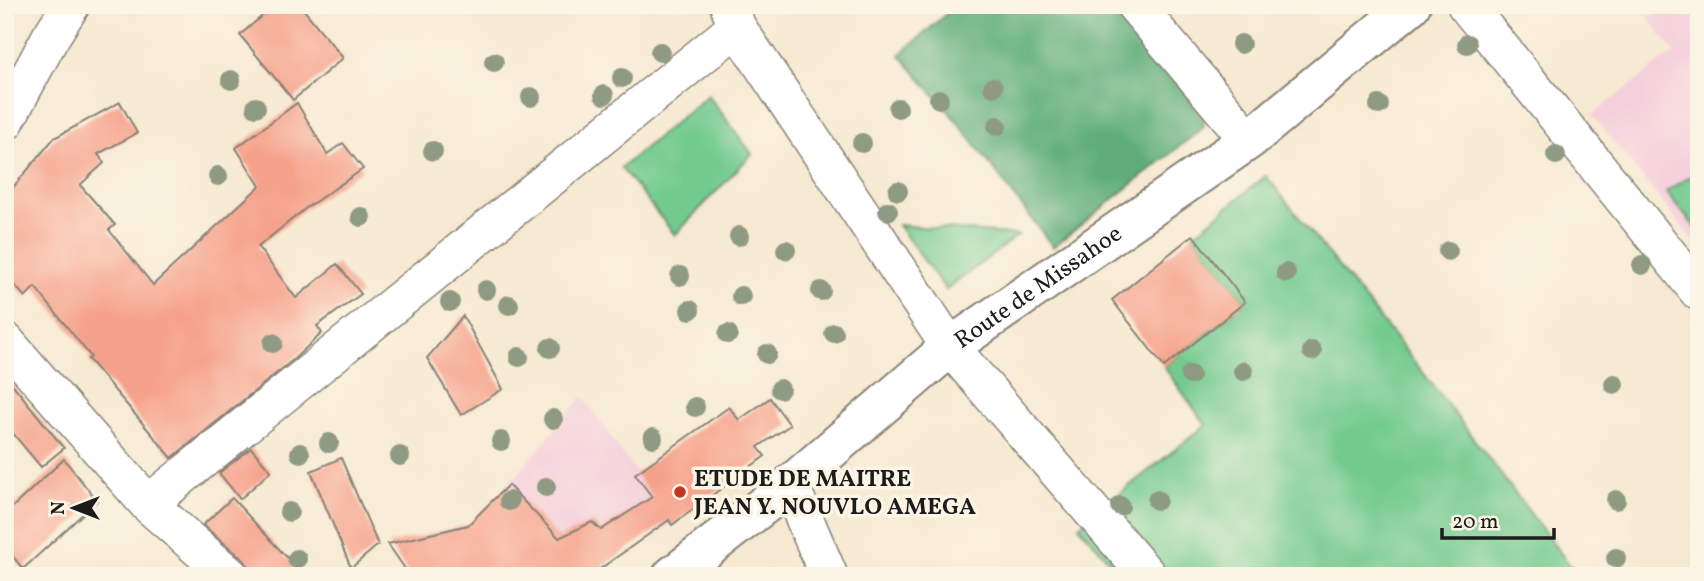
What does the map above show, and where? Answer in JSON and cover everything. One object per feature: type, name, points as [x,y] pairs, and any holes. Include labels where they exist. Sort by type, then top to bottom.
[{"type":"main road","name":"Route de Missahoe","points":[[672,576],[790,485],[950,347],[1249,140],[1411,5]]},
{"type":"street","points":[[5,122],[71,5]]},
{"type":"street","points":[[1135,5],[1249,140]]},
{"type":"street","points":[[1466,5],[1699,292]]},
{"type":"street","points":[[148,504],[733,16],[950,347],[1148,576]]},
{"type":"street","points":[[5,341],[148,504],[230,576]]},
{"type":"street","points":[[790,485],[829,576]]},
{"type":"shaded area","points":[[1666,5],[1699,5],[1699,248],[1592,115],[1674,52],[1648,18]]},
{"type":"shaded area","points":[[583,396],[672,525],[647,535],[630,511],[601,530],[592,522],[559,538],[508,485]]},
{"type":"green space","points":[[956,5],[1112,5],[1204,107],[1204,127],[1053,247],[956,120],[900,55]]},
{"type":"green space","points":[[708,95],[752,154],[675,235],[621,168]]},
{"type":"green space","points":[[1699,170],[1699,232],[1666,192]]},
{"type":"green space","points":[[1266,176],[1425,375],[1578,576],[1122,576],[1079,526],[1206,425],[1164,367],[1245,302],[1193,235]]},
{"type":"green space","points":[[898,225],[1018,235],[946,290]]},
{"type":"building","points":[[275,5],[300,5],[343,58],[293,100],[240,35]]},
{"type":"building","points":[[120,102],[137,133],[98,154],[104,163],[80,185],[115,225],[109,230],[153,285],[260,186],[236,148],[297,103],[327,154],[343,143],[363,169],[306,208],[258,247],[296,298],[337,264],[361,294],[317,326],[322,333],[294,359],[172,458],[88,359],[91,357],[35,287],[25,297],[5,274],[5,197],[54,138]]},
{"type":"building","points":[[1193,235],[1245,302],[1164,367],[1112,300]]},
{"type":"building","points":[[463,316],[503,389],[461,415],[427,358]]},
{"type":"building","points":[[5,375],[64,448],[41,467],[5,424]]},
{"type":"building","points":[[770,398],[790,425],[758,447],[765,456],[672,525],[669,520],[590,576],[410,576],[388,544],[468,525],[508,485],[559,538],[592,522],[601,530],[652,497],[635,474],[729,407],[739,420]]},
{"type":"building","points":[[251,448],[271,471],[240,499],[219,473]]},
{"type":"building","points":[[341,458],[378,545],[351,568],[311,471]]},
{"type":"building","points":[[64,459],[97,501],[23,569],[5,547],[5,514]]},
{"type":"building","points":[[232,498],[304,576],[250,576],[250,569],[244,560],[203,525]]},
{"type":"place","name":"ETUDE DE MAITRE JEAN Y. NOUVLO AMEGA","points":[[680,492]]}]
